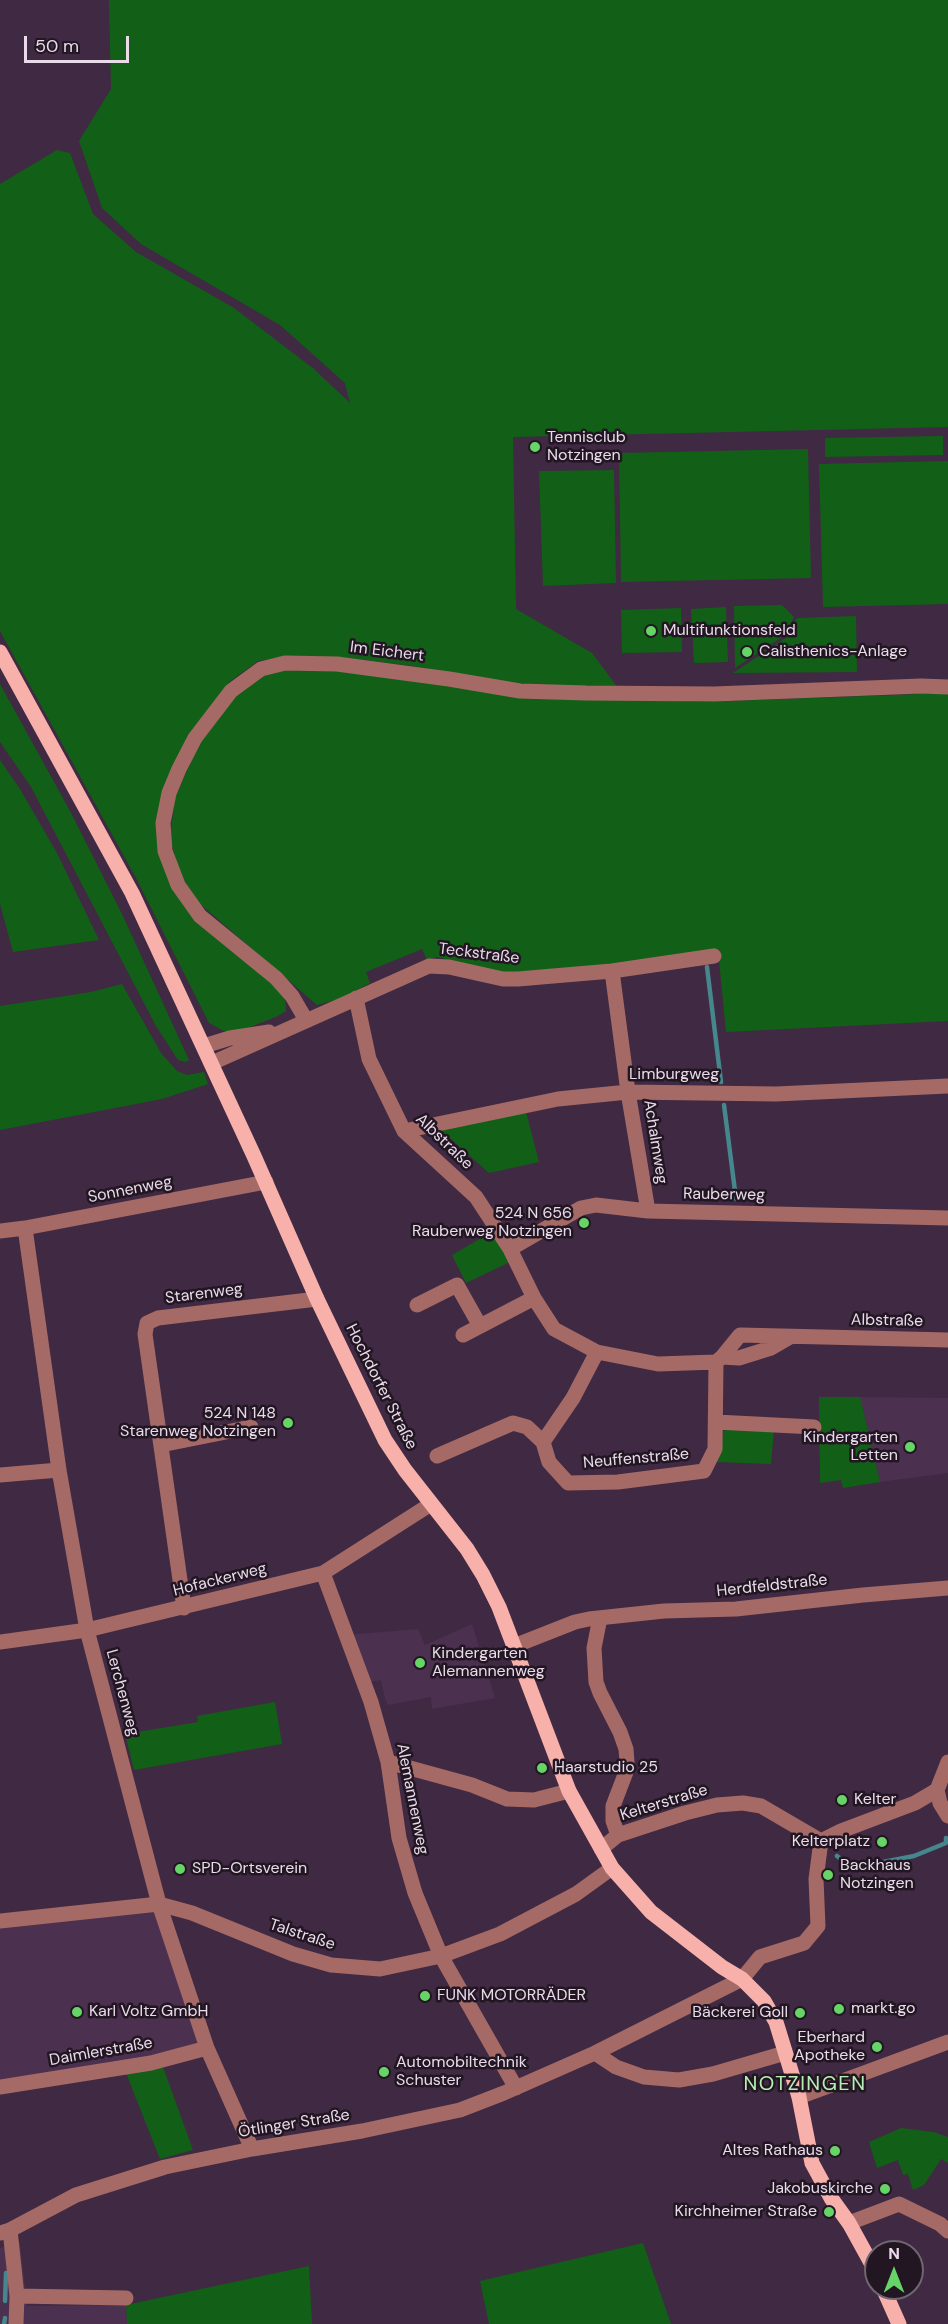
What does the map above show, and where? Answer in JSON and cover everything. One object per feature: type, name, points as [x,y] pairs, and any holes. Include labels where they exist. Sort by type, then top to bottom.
[{"type":"main road","name":"Hochdorfer Straße","points":[[0,652],[132,893],[266,1182],[317,1299],[385,1440],[430,1504],[467,1549],[483,1575],[514,1646],[569,1791],[601,1849],[612,1868],[651,1912],[722,1967],[742,1979]]},
{"type":"main road","points":[[742,1979],[764,2001],[776,2022],[799,2097],[812,2163],[864,2250]]},
{"type":"main road","points":[[888,2300],[899,2324]]},
{"type":"street","name":"Im Eichert","points":[[306,1020],[292,996],[276,978],[200,916],[178,885],[165,851],[163,823],[169,793],[195,738],[231,691],[261,669],[285,663],[337,664],[520,691],[586,693],[714,694],[921,686],[948,687]]},
{"type":"street","name":"Teckstraße","points":[[212,1064],[429,966],[449,967],[503,979],[612,971],[714,956]]},
{"type":"street","name":"Achalmweg","points":[[612,971],[628,1092],[648,1211]]},
{"type":"street","name":"Albstraße","points":[[356,998],[369,1059],[404,1131],[476,1197],[510,1249],[534,1298],[554,1329],[597,1352],[658,1364],[739,1358],[771,1348],[790,1337]]},
{"type":"street","name":"Teckstraße","points":[[204,1046],[230,1038],[287,1029]]},
{"type":"street","name":"Limburgweg","points":[[404,1131],[558,1100],[628,1092],[776,1094],[948,1086]]},
{"type":"street","name":"Sonnenweg","points":[[0,1231],[266,1182]]},
{"type":"street","name":"Rauberweg","points":[[510,1249],[581,1208],[596,1205],[648,1211],[948,1218]]},
{"type":"street","name":"Lerchenweg","points":[[25,1228],[59,1470],[87,1630],[159,1904],[207,2048],[252,2149]]},
{"type":"street","points":[[417,1305],[457,1285],[480,1326]]},
{"type":"street","points":[[463,1335],[534,1298]]},
{"type":"street","name":"Starenweg","points":[[184,1608],[145,1334],[147,1323],[158,1318],[317,1299]]},
{"type":"street","name":"Albstraße","points":[[719,1360],[740,1335],[948,1340]]},
{"type":"street","points":[[543,1442],[573,1398],[597,1352]]},
{"type":"street","name":"Neuffenstraße","points":[[437,1456],[513,1423],[527,1427],[543,1442],[549,1462],[568,1483],[618,1482],[704,1471],[715,1449],[719,1360]]},
{"type":"street","points":[[716,1422],[814,1427]]},
{"type":"street","points":[[161,1445],[250,1427]]},
{"type":"street","points":[[0,1475],[59,1470]]},
{"type":"street","name":"Hofackerweg","points":[[0,1642],[87,1630],[323,1573],[430,1504]]},
{"type":"street","name":"Alemannenweg","points":[[323,1573],[371,1702],[388,1762],[399,1838],[415,1893],[441,1956],[516,2088]]},
{"type":"street","name":"Herdfeldstraße","points":[[514,1646],[575,1622],[600,1618],[664,1611],[736,1609],[948,1588]]},
{"type":"street","points":[[600,1618],[594,1648],[596,1682],[626,1749],[626,1772],[613,1806],[618,1835]]},
{"type":"street","points":[[388,1762],[472,1785],[507,1798],[534,1800],[569,1791]]},
{"type":"street","points":[[948,1762],[937,1790],[940,1803],[948,1816]]},
{"type":"street","points":[[742,1979],[760,1957],[804,1943],[818,1926],[816,1879],[821,1841],[915,1803],[937,1790]]},
{"type":"street","name":"Kelterstraße","points":[[601,1849],[618,1835],[685,1813],[717,1805],[743,1803],[761,1806],[821,1841]]},
{"type":"street","name":"Talstraße","points":[[0,1918],[159,1904],[192,1913],[293,1954],[331,1965],[380,1969],[441,1956],[500,1934],[576,1894],[612,1868]]},
{"type":"street","name":"Ötlinger Straße","points":[[5,2231],[76,2195],[165,2167],[252,2149],[411,2122],[460,2110],[595,2053],[742,1979]]},
{"type":"street","points":[[799,2097],[948,2042]]},
{"type":"street","name":"Daimlerstraße","points":[[0,2087],[151,2063],[207,2048]]},
{"type":"street","points":[[595,2053],[616,2067],[644,2077],[679,2080],[713,2074],[785,2053]]},
{"type":"street","points":[[849,2223],[899,2204],[940,2224],[948,2231]]},
{"type":"street","points":[[5,2231],[16,2296],[16,2324]]},
{"type":"street","points":[[16,2296],[126,2298]]},
{"type":"shaded area","name":"Kindergarten Letten","points":[[860,1397],[948,1398],[948,1473],[880,1482]]},
{"type":"shaded area","name":"Kindergarten Alemannenweg","points":[[472,1624],[495,1698],[432,1709],[431,1697],[388,1705],[381,1680],[364,1683],[346,1635],[418,1629],[425,1645]]},
{"type":"shaded area","points":[[158,1906],[204,2046],[150,2059],[0,2081],[0,1923]]},
{"type":"shaded area","points":[[20,2242],[27,2306],[126,2305],[127,2324],[0,2324],[0,2248]]},
{"type":"green space","points":[[109,0],[948,0],[948,427],[513,437],[516,609],[592,653],[618,688],[486,680],[413,666],[340,657],[286,657],[258,661],[228,683],[193,729],[166,784],[173,891],[285,996],[286,1011],[240,1031],[224,1031],[209,1023],[136,878],[0,631],[0,184],[57,150],[70,153],[93,214],[136,252],[234,308],[314,369],[350,403],[345,383],[280,325],[141,244],[102,208],[79,141],[111,89]]},
{"type":"green space","points":[[943,436],[943,455],[825,457],[825,438]]},
{"type":"green space","points":[[808,449],[811,578],[621,582],[619,453]]},
{"type":"green space","points":[[948,461],[948,604],[823,607],[819,464]]},
{"type":"green space","points":[[614,470],[616,583],[543,586],[539,471]]},
{"type":"green space","name":"Calisthenics-Anlage","points":[[782,605],[794,617],[785,635],[735,668],[734,606]]},
{"type":"green space","points":[[726,607],[728,662],[694,663],[691,609]]},
{"type":"green space","name":"Multifunktionsfeld","points":[[681,608],[682,652],[622,653],[621,610]]},
{"type":"green space","points":[[856,616],[857,672],[733,673],[787,637],[797,618]]},
{"type":"green space","points":[[286,668],[336,669],[519,695],[702,702],[948,693],[948,1021],[726,1032],[718,950],[611,967],[501,973],[437,957],[427,960],[422,949],[366,972],[370,983],[340,999],[317,1005],[199,903],[180,874],[170,838],[175,797],[198,746],[232,697],[261,676]]},
{"type":"green space","points":[[0,684],[70,811],[122,914],[189,1060],[186,1062],[178,1060],[156,1026],[31,787],[0,742]]},
{"type":"green space","points":[[0,760],[20,789],[57,853],[99,940],[13,952],[0,904]]},
{"type":"green space","points":[[122,984],[161,1053],[177,1071],[187,1075],[204,1072],[208,1084],[162,1099],[0,1130],[0,1006],[91,992]]},
{"type":"green space","points":[[526,1112],[539,1162],[489,1173],[441,1130]]},
{"type":"green space","points":[[495,1230],[512,1261],[466,1283],[452,1255]]},
{"type":"green space","points":[[819,1397],[860,1397],[880,1482],[843,1488],[841,1480],[820,1483]]},
{"type":"green space","points":[[729,1427],[774,1430],[771,1464],[716,1462],[721,1450],[723,1432]]},
{"type":"green space","points":[[275,1702],[282,1744],[134,1770],[125,1734],[198,1722],[197,1716]]},
{"type":"green space","points":[[163,2067],[193,2150],[160,2159],[126,2073]]},
{"type":"green space","points":[[901,2128],[934,2132],[948,2137],[948,2163],[941,2159],[924,2185],[913,2190],[908,2174],[903,2175],[898,2160],[877,2168],[869,2142]]},
{"type":"green space","points":[[643,2243],[671,2324],[489,2324],[480,2281]]},
{"type":"green space","points":[[309,2266],[312,2324],[127,2324],[126,2305]]},
{"type":"waterway","points":[[707,967],[721,1082]]},
{"type":"waterway","points":[[724,1105],[736,1199]]},
{"type":"waterway","points":[[837,1856],[851,1867],[868,1865],[914,1856],[946,1843],[946,1838]]},
{"type":"waterway","points":[[5,2301],[6,2273]]},
{"type":"waterway","points":[[4,2324],[5,2318]]},
{"type":"place","name":"Tennisclub Notzingen","points":[[535,447]]},
{"type":"place","name":"Multifunktionsfeld","points":[[651,631]]},
{"type":"place","name":"Calisthenics-Anlage","points":[[747,652]]},
{"type":"place","name":"524 N 656 Rauberweg Notzingen","points":[[584,1223]]},
{"type":"place","name":"524 N 148 Starenweg Notzingen","points":[[288,1423]]},
{"type":"place","name":"Kindergarten Letten","points":[[910,1447]]},
{"type":"place","name":"Kindergarten Alemannenweg","points":[[420,1663]]},
{"type":"place","name":"Haarstudio 25","points":[[542,1768]]},
{"type":"place","name":"Kelter","points":[[842,1800]]},
{"type":"place","name":"Kelterplatz","points":[[882,1842]]},
{"type":"place","name":"SPD-Ortsverein","points":[[180,1869]]},
{"type":"place","name":"Backhaus Notzingen","points":[[828,1875]]},
{"type":"place","name":"FUNK MOTORRÄDER","points":[[425,1996]]},
{"type":"place","name":"markt.go","points":[[839,2009]]},
{"type":"place","name":"Karl Voltz GmbH","points":[[77,2012]]},
{"type":"place","name":"Bäckerei Goll","points":[[800,2013]]},
{"type":"place","name":"Eberhard Apotheke","points":[[877,2047]]},
{"type":"place","name":"Automobiltechnik Schuster","points":[[384,2072]]},
{"type":"place","name":"Altes Rathaus","points":[[835,2151]]},
{"type":"place","name":"Jakobuskirche","points":[[885,2189]]},
{"type":"place","name":"Kirchheimer Straße","points":[[829,2212]]},
{"type":"district","name":"NOTZINGEN","points":[[805,2085]]}]
